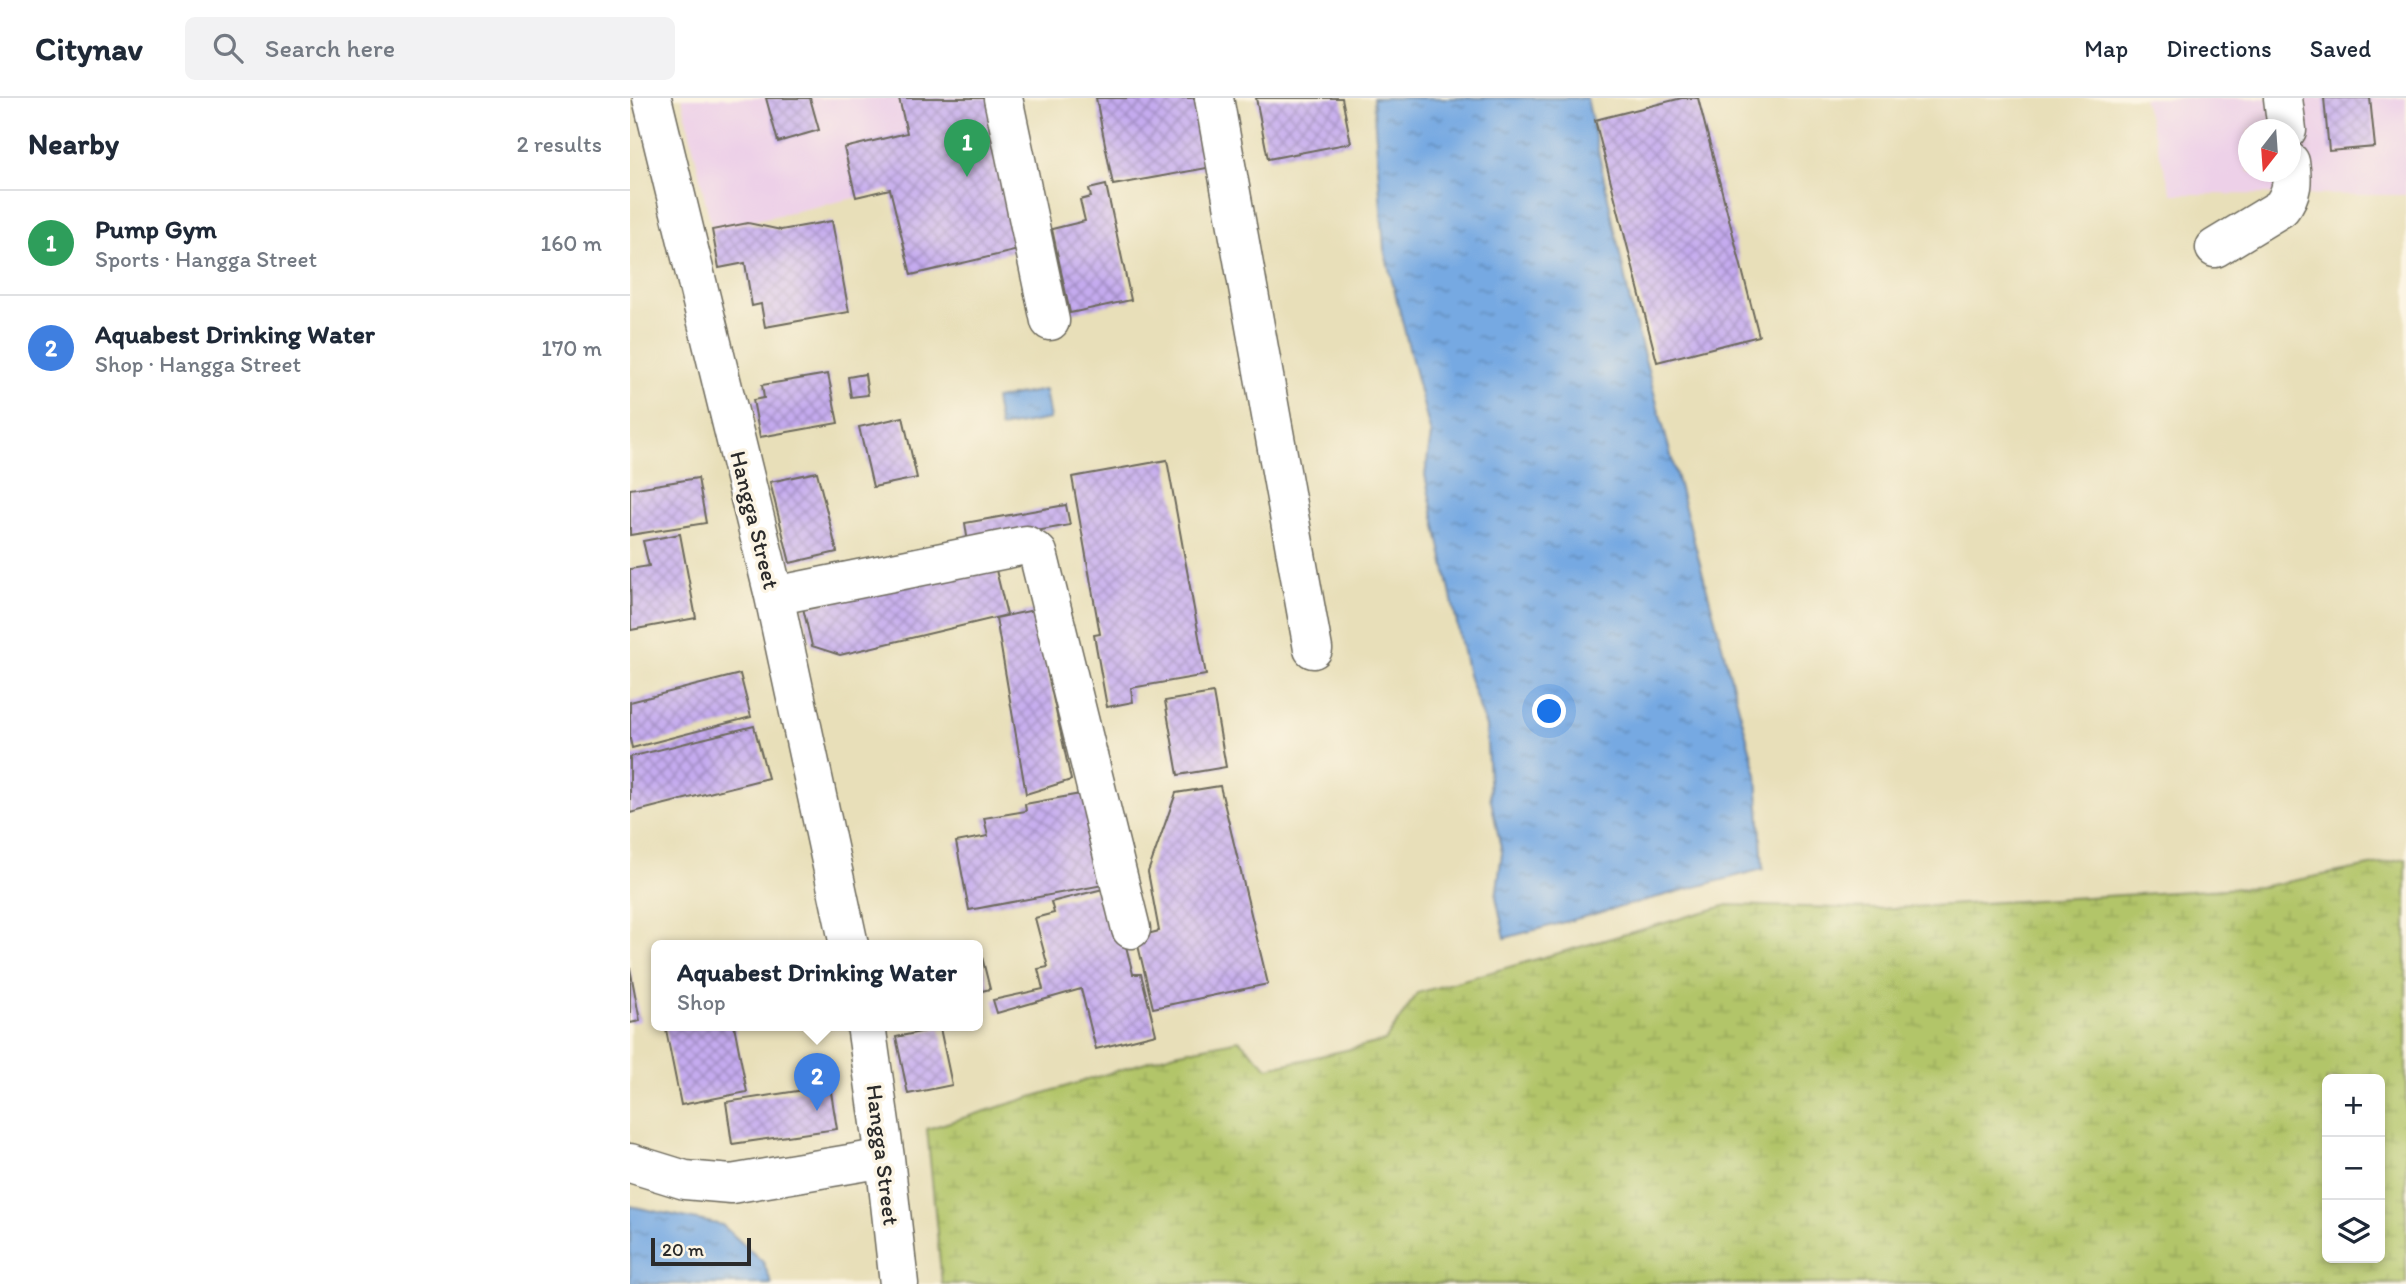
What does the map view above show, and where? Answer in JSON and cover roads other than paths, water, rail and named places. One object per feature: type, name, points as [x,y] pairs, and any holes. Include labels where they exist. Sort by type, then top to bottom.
[{"type":"street","points":[[1003,98],[1050,321]]},
{"type":"street","points":[[1214,98],[1313,649]]},
{"type":"street","points":[[2283,98],[2286,119]]},
{"type":"street","name":"Hangga Street","points":[[661,99],[774,596],[848,940]]},
{"type":"street","points":[[2215,247],[2281,208],[2289,198],[2293,182]]},
{"type":"street","points":[[774,596],[1026,545],[1038,553],[1131,929]]},
{"type":"street","name":"Hangga Street","points":[[867,1031],[899,1284]]},
{"type":"street","points":[[630,1163],[685,1180],[731,1184],[885,1158]]},
{"type":"water","points":[[1373,98],[1587,98],[1632,311],[1757,775],[1763,869],[1505,938],[1496,897],[1502,853],[1490,796],[1486,727],[1468,675],[1425,475],[1431,435],[1384,249]]},
{"type":"water","points":[[1045,390],[1050,419],[1000,428],[995,399]]},
{"type":"water","points":[[630,1206],[722,1225],[763,1262],[772,1284],[630,1284]]},
{"type":"place","name":"Pump Gym","points":[[967,177]]},
{"type":"place","name":"Aquabest Drinking Water","points":[[817,1111]]}]
